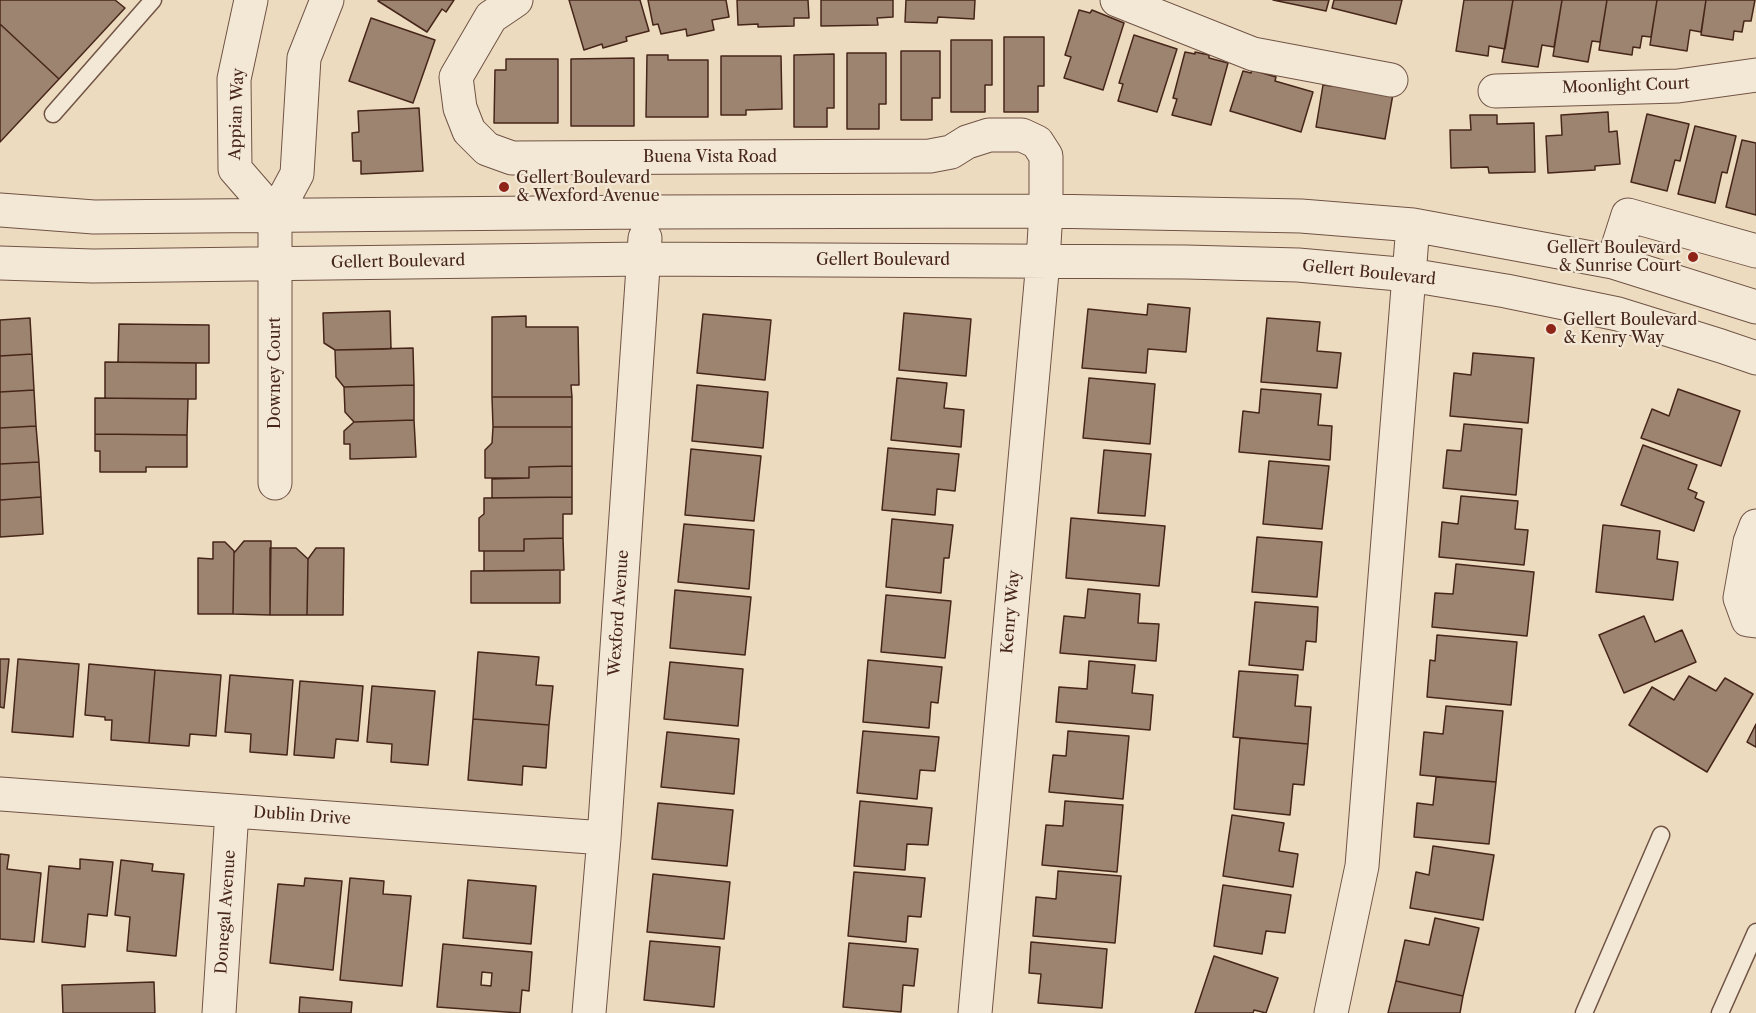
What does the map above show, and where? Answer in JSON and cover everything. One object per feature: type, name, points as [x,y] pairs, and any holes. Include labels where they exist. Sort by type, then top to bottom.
[{"type":"street","name":"Appian Way","points":[[251,0],[234,79],[235,169],[275,215]]},
{"type":"street","points":[[276,264],[275,215],[297,174],[304,58],[327,0]]},
{"type":"street","name":"Buena Vista Road","points":[[516,0],[491,17],[456,77],[460,108],[469,131],[487,149],[512,158],[930,156],[951,152],[967,142],[989,135],[1022,135],[1037,142],[1046,156],[1046,212]]},
{"type":"street","points":[[1118,0],[1253,54],[1391,80]]},
{"type":"street","name":"Moonlight Court","points":[[1495,91],[1678,86],[1756,75]]},
{"type":"street","points":[[0,210],[94,217],[646,212],[1046,212],[1301,216],[1413,225],[1613,262],[1756,306]]},
{"type":"street","name":"Wexford Avenue","points":[[589,1013],[604,838],[646,212]]},
{"type":"street","name":"Kenry Way","points":[[975,1013],[1046,212]]},
{"type":"street","points":[[1613,262],[1628,215],[1756,251]]},
{"type":"street","points":[[1331,1013],[1362,866],[1413,225]]},
{"type":"street","name":"Gellert Boulevard","points":[[0,263],[93,266],[644,259],[1298,265],[1410,275],[1506,291],[1618,315],[1756,358]]},
{"type":"street","name":"Downey Court","points":[[274,483],[276,264]]},
{"type":"street","points":[[1756,526],[1750,542],[1740,598],[1748,620],[1756,621]]},
{"type":"street","name":"Dublin Drive","points":[[0,794],[604,838]]},
{"type":"street","name":"Donegal Avenue","points":[[219,1013],[232,811]]},
{"type":"lane","points":[[52,114],[153,0]]},
{"type":"lane","points":[[1584,1013],[1661,835]]},
{"type":"lane","points":[[1720,1013],[1756,932]]},
{"type":"building","points":[[0,0],[115,0],[125,8],[59,79],[0,24]]},
{"type":"building","points":[[379,0],[454,0],[446,12],[442,9],[427,32]]},
{"type":"building","points":[[569,0],[640,0],[649,31],[626,37],[627,41],[603,48],[602,44],[584,50]]},
{"type":"building","points":[[648,0],[726,0],[729,17],[712,20],[714,30],[687,36],[686,29],[661,34],[658,24],[653,25]]},
{"type":"building","points":[[737,0],[808,0],[809,18],[794,18],[794,26],[738,25]]},
{"type":"building","points":[[821,0],[893,0],[893,17],[877,18],[878,25],[821,26]]},
{"type":"building","points":[[906,0],[975,0],[974,19],[938,17],[937,23],[905,22]]},
{"type":"building","points":[[1273,0],[1329,0],[1326,11]]},
{"type":"building","points":[[1334,0],[1402,0],[1396,24],[1332,8]]},
{"type":"building","points":[[1464,0],[1513,0],[1505,49],[1489,46],[1488,56],[1456,51]]},
{"type":"building","points":[[1513,0],[1562,0],[1554,47],[1542,45],[1538,67],[1502,62]]},
{"type":"building","points":[[1562,0],[1607,0],[1600,42],[1592,41],[1588,62],[1553,56]]},
{"type":"building","points":[[1607,0],[1657,0],[1651,37],[1642,36],[1640,48],[1633,47],[1632,55],[1599,50]]},
{"type":"building","points":[[1657,0],[1706,0],[1701,32],[1690,30],[1687,51],[1650,45]]},
{"type":"building","points":[[1706,0],[1755,0],[1751,21],[1744,21],[1742,32],[1734,31],[1733,40],[1701,35]]},
{"type":"building","points":[[1079,10],[1090,13],[1092,10],[1124,23],[1103,90],[1064,78],[1071,57],[1065,55]]},
{"type":"building","points":[[371,18],[435,40],[413,103],[349,81]]},
{"type":"building","points":[[0,24],[59,79],[0,142]]},
{"type":"building","points":[[1134,35],[1177,49],[1157,112],[1118,101],[1123,84],[1119,83]]},
{"type":"building","points":[[1004,37],[1044,37],[1044,86],[1038,86],[1038,112],[1004,112]]},
{"type":"building","points":[[951,40],[992,40],[992,85],[985,85],[985,112],[951,112]]},
{"type":"building","points":[[901,51],[940,51],[940,98],[932,98],[932,120],[901,120]]},
{"type":"building","points":[[1185,52],[1209,55],[1209,58],[1228,63],[1211,125],[1172,115],[1177,99],[1173,98]]},
{"type":"building","points":[[847,53],[886,53],[886,104],[879,104],[879,129],[847,129]]},
{"type":"building","points":[[834,54],[834,108],[827,108],[827,127],[794,127],[794,55]]},
{"type":"building","points":[[647,55],[668,55],[668,60],[708,60],[708,117],[646,117]]},
{"type":"building","points":[[721,56],[781,56],[782,109],[746,110],[746,115],[721,115]]},
{"type":"building","points":[[634,58],[634,126],[571,126],[571,59]]},
{"type":"building","points":[[506,59],[558,59],[558,123],[494,123],[495,70],[506,70]]},
{"type":"building","points":[[1252,70],[1276,77],[1275,81],[1313,92],[1301,132],[1230,111],[1243,71],[1251,73]]},
{"type":"building","points":[[1332,82],[1393,94],[1385,139],[1316,127],[1323,85],[1331,86]]},
{"type":"building","points":[[419,108],[423,171],[361,174],[361,161],[353,161],[352,133],[359,132],[358,111]]},
{"type":"building","points":[[1608,112],[1609,132],[1617,131],[1620,164],[1595,166],[1595,170],[1548,173],[1546,136],[1562,135],[1561,115]]},
{"type":"building","points":[[1647,114],[1689,124],[1680,161],[1675,160],[1667,191],[1631,182]]},
{"type":"building","points":[[1470,115],[1497,115],[1497,124],[1534,123],[1535,172],[1489,173],[1488,167],[1451,168],[1450,130],[1471,130]]},
{"type":"building","points":[[1695,126],[1736,136],[1727,173],[1722,172],[1715,203],[1678,194]]},
{"type":"building","points":[[1742,140],[1756,143],[1756,215],[1726,207]]},
{"type":"building","points":[[1148,304],[1190,308],[1186,352],[1148,349],[1146,373],[1082,368],[1088,309],[1147,315]]},
{"type":"building","points":[[390,311],[391,349],[335,350],[324,343],[323,313]]},
{"type":"building","points":[[904,313],[971,319],[966,376],[899,370]]},
{"type":"building","points":[[703,314],[771,320],[765,380],[697,373]]},
{"type":"building","points":[[526,316],[526,327],[578,327],[579,385],[571,385],[572,397],[492,397],[492,317]]},
{"type":"building","points":[[30,318],[32,354],[0,356],[0,320]]},
{"type":"building","points":[[1267,318],[1320,322],[1317,351],[1341,353],[1337,388],[1261,382]]},
{"type":"building","points":[[119,324],[209,325],[209,363],[118,362]]},
{"type":"building","points":[[413,348],[414,385],[344,387],[336,377],[335,350]]},
{"type":"building","points":[[1473,353],[1534,358],[1528,423],[1450,416],[1454,373],[1471,375]]},
{"type":"building","points":[[32,354],[34,390],[0,392],[0,356]]},
{"type":"building","points":[[105,362],[196,363],[196,399],[105,398]]},
{"type":"building","points":[[897,378],[947,383],[944,408],[964,410],[961,447],[891,440]]},
{"type":"building","points":[[1089,378],[1155,384],[1150,444],[1083,438]]},
{"type":"building","points":[[414,385],[414,420],[354,422],[345,412],[344,387]]},
{"type":"building","points":[[697,385],[768,392],[763,448],[692,441]]},
{"type":"building","points":[[1261,389],[1321,394],[1318,425],[1332,426],[1330,460],[1239,452],[1243,411],[1259,413]]},
{"type":"building","points":[[1678,389],[1740,411],[1721,466],[1641,438],[1652,409],[1669,416]]},
{"type":"building","points":[[34,390],[36,426],[0,428],[0,392]]},
{"type":"building","points":[[492,397],[572,397],[572,427],[493,427]]},
{"type":"building","points":[[95,398],[188,399],[187,435],[95,434]]},
{"type":"building","points":[[414,420],[416,457],[350,459],[350,444],[344,444],[344,431],[354,422]]},
{"type":"building","points":[[1464,424],[1522,429],[1516,495],[1443,488],[1447,450],[1461,451]]},
{"type":"building","points":[[36,426],[39,462],[0,464],[0,428]]},
{"type":"building","points":[[493,427],[572,427],[572,466],[529,467],[529,478],[485,478],[485,450],[492,443]]},
{"type":"building","points":[[95,434],[187,435],[187,467],[146,467],[146,472],[100,472],[100,451],[95,451]]},
{"type":"building","points":[[1643,445],[1697,465],[1688,489],[1697,493],[1695,498],[1704,502],[1694,531],[1621,505]]},
{"type":"building","points":[[888,448],[959,454],[955,491],[937,489],[935,515],[882,510]]},
{"type":"building","points":[[691,449],[761,456],[754,521],[685,515]]},
{"type":"building","points":[[1104,450],[1151,454],[1145,516],[1098,513]]},
{"type":"building","points":[[1269,461],[1329,466],[1322,529],[1263,524]]},
{"type":"building","points":[[39,462],[41,497],[0,500],[0,464]]},
{"type":"building","points":[[572,466],[572,497],[492,498],[492,479],[529,478],[529,467]]},
{"type":"building","points":[[1461,496],[1518,501],[1515,529],[1528,530],[1524,565],[1439,557],[1442,522],[1458,524]]},
{"type":"building","points":[[41,497],[43,534],[0,537],[0,500]]},
{"type":"building","points":[[572,497],[572,514],[563,514],[563,538],[524,539],[524,551],[479,551],[479,518],[484,514],[484,498]]},
{"type":"building","points":[[1071,518],[1165,526],[1159,586],[1066,578]]},
{"type":"building","points":[[892,519],[953,525],[949,558],[944,558],[941,593],[886,587]]},
{"type":"building","points":[[684,524],[754,530],[749,589],[678,582]]},
{"type":"building","points":[[1603,525],[1660,531],[1657,559],[1678,562],[1673,600],[1596,592]]},
{"type":"building","points":[[1257,537],[1322,542],[1317,597],[1252,592]]},
{"type":"building","points":[[563,538],[564,570],[484,571],[484,551],[524,551],[524,539]]},
{"type":"building","points":[[244,541],[271,541],[270,615],[233,614],[234,553]]},
{"type":"building","points":[[213,542],[225,542],[234,551],[233,614],[198,614],[198,558],[213,559]]},
{"type":"building","points":[[270,548],[296,548],[308,559],[307,615],[270,615]]},
{"type":"building","points":[[316,548],[344,548],[343,615],[307,615],[308,559]]},
{"type":"building","points":[[1456,564],[1534,572],[1527,636],[1432,627],[1435,593],[1453,594]]},
{"type":"building","points":[[560,570],[560,603],[471,603],[471,571]]},
{"type":"building","points":[[1088,589],[1140,594],[1138,623],[1159,624],[1156,661],[1060,653],[1064,616],[1085,618]]},
{"type":"building","points":[[675,590],[751,597],[745,655],[670,648]]},
{"type":"building","points":[[886,595],[951,601],[945,658],[881,652]]},
{"type":"building","points":[[1255,602],[1318,607],[1316,642],[1306,641],[1303,670],[1249,665]]},
{"type":"building","points":[[1644,616],[1655,642],[1682,630],[1696,662],[1624,693],[1599,635]]},
{"type":"building","points":[[1437,635],[1517,642],[1511,705],[1427,697],[1430,660],[1435,661]]},
{"type":"building","points":[[478,652],[539,657],[536,685],[553,686],[549,725],[473,719]]},
{"type":"building","points":[[0,659],[9,659],[4,708],[0,707]]},
{"type":"building","points":[[18,659],[79,664],[73,737],[12,732]]},
{"type":"building","points":[[868,660],[942,667],[938,703],[931,702],[929,728],[863,722]]},
{"type":"building","points":[[1089,661],[1135,665],[1132,693],[1153,695],[1150,730],[1056,722],[1059,687],[1087,689]]},
{"type":"building","points":[[670,662],[743,669],[738,726],[664,719]]},
{"type":"building","points":[[89,664],[155,670],[149,743],[111,740],[112,720],[85,715]]},
{"type":"building","points":[[155,670],[221,675],[216,736],[190,734],[189,746],[149,743]]},
{"type":"building","points":[[1239,671],[1298,675],[1295,706],[1311,707],[1308,744],[1233,737]]},
{"type":"building","points":[[230,675],[293,680],[287,755],[250,752],[251,734],[225,732]]},
{"type":"building","points":[[1689,676],[1716,691],[1725,678],[1753,694],[1707,772],[1629,725],[1652,687],[1674,700]]},
{"type":"building","points":[[300,681],[363,686],[358,741],[336,739],[334,758],[294,755]]},
{"type":"building","points":[[372,686],[435,691],[428,765],[391,762],[392,744],[367,742]]},
{"type":"building","points":[[1446,706],[1503,711],[1496,782],[1420,775],[1424,732],[1443,734]]},
{"type":"building","points":[[473,719],[549,725],[546,768],[523,766],[522,785],[468,780]]},
{"type":"building","points":[[1756,724],[1756,747],[1747,742]]},
{"type":"building","points":[[863,731],[939,737],[935,771],[920,770],[917,799],[857,793]]},
{"type":"building","points":[[1068,731],[1129,736],[1123,799],[1049,792],[1053,755],[1066,756]]},
{"type":"building","points":[[667,732],[739,739],[734,794],[661,787]]},
{"type":"building","points":[[1240,738],[1308,744],[1304,785],[1293,784],[1290,815],[1234,809]]},
{"type":"building","points":[[1436,777],[1496,782],[1489,844],[1414,837],[1417,803],[1433,805]]},
{"type":"building","points":[[860,801],[932,808],[928,845],[907,844],[905,870],[854,866]]},
{"type":"building","points":[[1065,801],[1123,805],[1117,872],[1042,865],[1046,825],[1063,826]]},
{"type":"building","points":[[658,803],[733,810],[727,866],[652,859]]},
{"type":"building","points":[[1232,815],[1284,823],[1279,851],[1298,854],[1293,887],[1223,876]]},
{"type":"building","points":[[1433,846],[1494,855],[1483,920],[1410,908],[1416,872],[1429,875]]},
{"type":"building","points":[[0,854],[9,855],[7,869],[41,873],[34,942],[0,939]]},
{"type":"building","points":[[80,859],[113,862],[107,916],[88,914],[85,947],[42,942],[49,866],[80,869]]},
{"type":"building","points":[[121,860],[153,864],[152,871],[184,874],[176,956],[127,951],[130,917],[115,915]]},
{"type":"building","points":[[1058,871],[1121,876],[1115,943],[1033,936],[1036,897],[1056,899]]},
{"type":"building","points":[[854,872],[925,878],[921,917],[908,916],[906,942],[848,936]]},
{"type":"building","points":[[653,874],[730,882],[724,939],[647,932]]},
{"type":"building","points":[[305,878],[342,881],[333,970],[270,963],[278,884],[304,886]]},
{"type":"building","points":[[350,878],[384,881],[383,894],[411,896],[402,986],[340,980]]},
{"type":"building","points":[[468,880],[536,886],[531,944],[463,938]]},
{"type":"building","points":[[1223,885],[1291,895],[1285,933],[1266,931],[1262,954],[1214,946]]},
{"type":"building","points":[[1435,918],[1479,928],[1463,996],[1396,981],[1405,940],[1429,945]]},
{"type":"building","points":[[650,941],[720,947],[714,1007],[644,1000]]},
{"type":"building","points":[[1031,942],[1107,949],[1102,1008],[1038,1003],[1041,974],[1029,973]]},
{"type":"building","points":[[849,943],[918,949],[914,986],[903,985],[901,1012],[843,1007]]},
{"type":"building","points":[[443,944],[532,952],[529,991],[522,990],[520,1013],[437,1007]],"holes":[[[482,972],[492,973],[491,986],[481,985]]]},
{"type":"building","points":[[1214,956],[1278,978],[1266,1013],[1254,1010],[1253,1013],[1195,1013]]},
{"type":"building","points":[[1396,981],[1463,996],[1460,1013],[1388,1013]]},
{"type":"building","points":[[154,982],[155,1013],[63,1013],[62,985]]},
{"type":"building","points":[[300,997],[352,1002],[351,1013],[299,1013]]},
{"type":"place","name":"Gellert Boulevard & Wexford Avenue","points":[[504,187]]},
{"type":"place","name":"Gellert Boulevard & Sunrise Court","points":[[1693,257]]},
{"type":"place","name":"Gellert Boulevard & Kenry Way","points":[[1551,329]]}]
